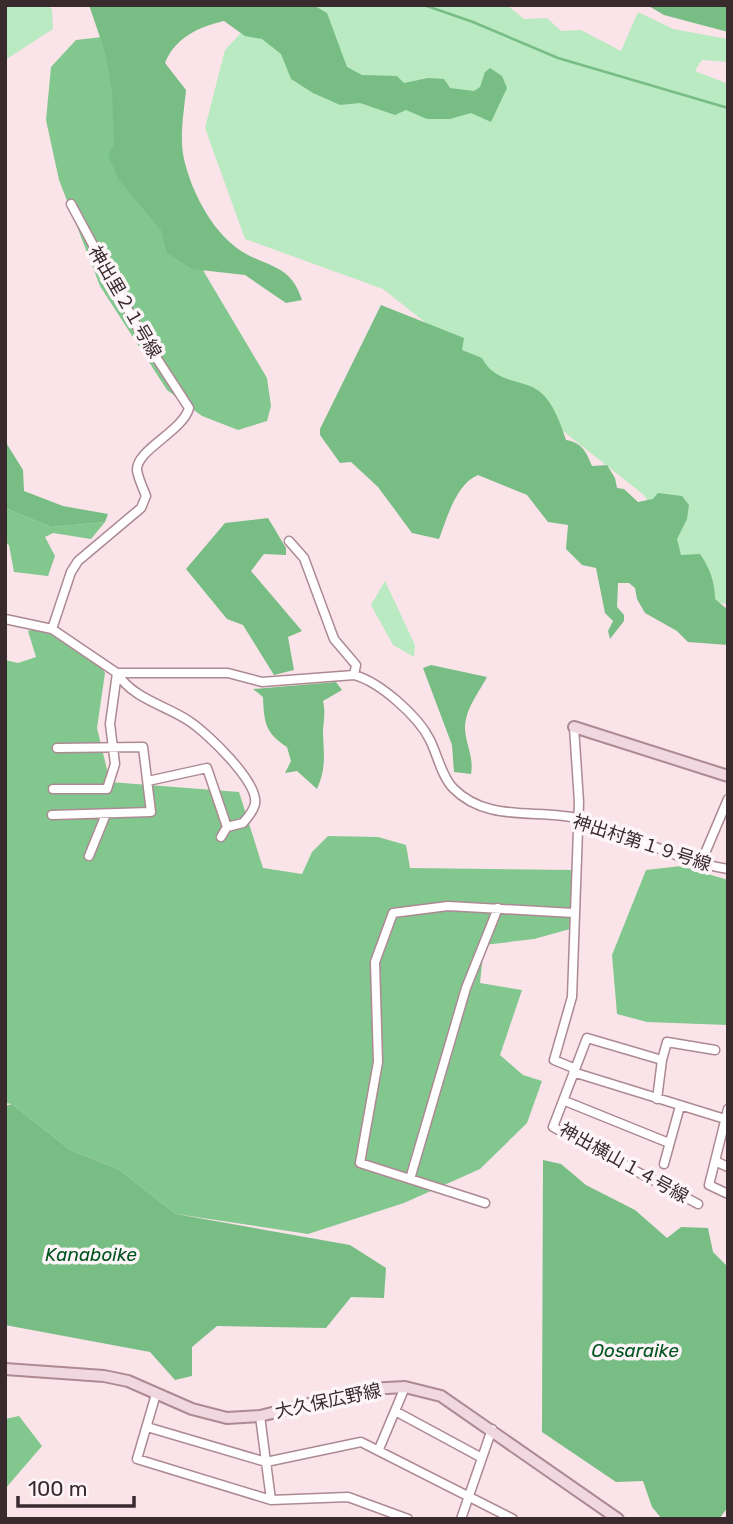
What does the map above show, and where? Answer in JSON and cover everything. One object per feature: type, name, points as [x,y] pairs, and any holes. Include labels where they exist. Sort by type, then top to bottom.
[{"type":"street","name":"神出里２１号線","points":[[52,629],[71,572],[78,561],[141,509],[146,496],[137,469],[141,459],[186,419],[189,408],[141,334],[71,204]]},
{"type":"street","points":[[117,673],[228,673],[262,682],[354,675],[356,665],[334,639],[326,624],[304,558],[289,541]]},
{"type":"street","points":[[5,619],[52,629],[117,673],[121,680],[150,702],[199,728],[244,776],[254,795],[255,804],[243,823],[227,827],[221,837]]},
{"type":"street","points":[[53,789],[107,789],[115,764],[110,724],[117,673]]},
{"type":"street","name":"神出村第１９号線","points":[[354,675],[368,678],[386,691],[428,736],[451,787],[470,800],[512,815],[579,819],[700,865],[728,869]]},
{"type":"street","points":[[728,776],[574,727],[579,819],[572,997],[554,1060],[571,1067],[576,1073],[656,1099],[680,1106],[727,1113],[709,1185],[728,1194]]},
{"type":"street","points":[[52,816],[151,812],[143,747],[57,748]]},
{"type":"street","points":[[148,781],[207,768],[227,827]]},
{"type":"street","points":[[700,865],[728,799]]},
{"type":"street","points":[[89,856],[106,814]]},
{"type":"street","points":[[485,1203],[360,1163],[378,1062],[376,962],[393,913],[448,906],[574,913]]},
{"type":"street","points":[[410,1179],[466,988],[498,908]]},
{"type":"street","name":"神出横山１４号線","points":[[662,1060],[587,1038],[576,1073],[553,1127],[698,1204]]},
{"type":"street","points":[[656,1099],[667,1042],[715,1050]]},
{"type":"street","points":[[565,1101],[669,1143]]},
{"type":"street","name":"神出横山１４号線","points":[[664,1164],[680,1106]]},
{"type":"street","points":[[715,1161],[728,1167]]},
{"type":"street","name":"大久保広野線","points":[[5,1370],[104,1376],[128,1381],[192,1409],[227,1418],[260,1416],[369,1389],[405,1387],[442,1396],[492,1428],[618,1519]]},
{"type":"street","points":[[379,1449],[405,1387]]},
{"type":"street","points":[[156,1394],[137,1460],[271,1500],[348,1497],[408,1519]]},
{"type":"street","points":[[395,1411],[482,1458]]},
{"type":"street","points":[[260,1416],[271,1500]]},
{"type":"street","points":[[147,1427],[266,1462],[361,1442],[513,1519]]},
{"type":"street","points":[[461,1519],[492,1428]]},
{"type":"shaded area","points":[[5,5],[47,5],[52,9],[53,29],[5,60]]},
{"type":"shaded area","points":[[267,5],[507,5],[524,19],[547,18],[561,31],[581,30],[621,51],[638,12],[673,29],[728,39],[728,62],[702,60],[695,71],[728,84],[728,604],[710,602],[644,495],[383,289],[245,239],[205,128],[225,50]]},
{"type":"shaded area","points":[[111,36],[195,240],[204,272],[267,378],[271,406],[267,421],[238,430],[202,416],[167,390],[100,286],[59,180],[46,120],[51,67],[76,40]]},
{"type":"shaded area","points":[[5,508],[51,527],[105,522],[91,539],[53,533],[45,537],[55,556],[48,576],[14,572],[9,545],[5,542]]},
{"type":"shaded area","points":[[385,581],[415,645],[414,657],[393,645],[371,605]]},
{"type":"shaded area","points":[[38,628],[50,631],[100,665],[105,673],[97,728],[110,782],[239,792],[263,868],[302,874],[312,852],[328,836],[378,837],[406,845],[410,868],[572,870],[570,929],[534,939],[484,945],[480,983],[522,990],[500,1055],[523,1075],[542,1081],[527,1123],[480,1169],[404,1203],[308,1234],[176,1214],[118,1169],[70,1150],[12,1104],[5,1103],[5,660],[18,663],[36,657],[28,631]]},
{"type":"shaded area","points":[[681,866],[728,880],[728,1025],[647,1022],[617,1014],[612,955],[646,870]]},
{"type":"shaded area","points":[[19,1416],[42,1446],[5,1489],[5,1419]]},
{"type":"water","points":[[89,5],[313,5],[327,13],[347,67],[362,75],[397,76],[404,83],[428,78],[444,79],[450,88],[474,91],[480,87],[485,72],[490,68],[502,76],[507,88],[491,122],[471,113],[450,119],[427,119],[406,110],[395,115],[360,103],[340,105],[313,93],[291,79],[281,54],[262,39],[245,36],[224,21],[197,30],[181,40],[165,63],[186,90],[182,142],[184,159],[193,186],[207,214],[225,238],[248,255],[281,271],[293,282],[302,300],[286,303],[245,275],[192,269],[167,253],[161,230],[119,180],[108,155],[114,144],[112,90],[105,52]]},
{"type":"water","points":[[647,5],[728,5],[728,32],[664,15]]},
{"type":"water","points":[[381,305],[464,338],[462,350],[482,358],[502,377],[539,391],[553,407],[566,440],[583,448],[592,466],[607,465],[615,478],[617,488],[624,489],[638,502],[653,499],[658,493],[682,496],[689,505],[687,519],[677,539],[681,555],[700,554],[707,565],[713,581],[715,599],[728,610],[728,645],[688,642],[677,631],[645,613],[637,599],[635,588],[629,583],[618,583],[617,607],[624,615],[624,621],[610,639],[608,631],[613,621],[605,613],[596,568],[582,565],[566,549],[568,525],[548,522],[527,495],[478,475],[470,479],[458,494],[439,539],[412,533],[378,487],[351,462],[340,463],[320,435],[320,429]]},
{"type":"water","points":[[5,441],[23,470],[24,491],[63,506],[108,514],[105,522],[51,527],[5,508]]},
{"type":"water","points":[[268,518],[286,548],[286,555],[264,554],[251,571],[302,631],[288,637],[294,670],[274,675],[243,625],[227,619],[186,569],[225,523]]},
{"type":"water","points":[[431,665],[487,677],[467,715],[465,729],[471,774],[454,772],[452,745],[423,668]]},
{"type":"water","points":[[336,682],[342,690],[323,701],[324,762],[317,789],[297,771],[285,773],[291,761],[287,747],[270,732],[265,720],[263,697],[253,689]]},
{"type":"water","name":"Kanaboike","points":[[12,1104],[70,1150],[118,1169],[176,1214],[350,1245],[386,1268],[384,1298],[351,1297],[326,1328],[217,1326],[192,1347],[192,1376],[175,1380],[150,1352],[5,1325],[5,1106]]},
{"type":"water","name":"Oosaraike","points":[[543,1160],[561,1164],[586,1185],[635,1210],[667,1238],[681,1227],[708,1228],[713,1252],[728,1267],[728,1507],[719,1519],[662,1519],[652,1507],[643,1481],[616,1482],[542,1432]]},
{"type":"waterway","points":[[424,5],[473,22],[558,58],[728,108]]}]
